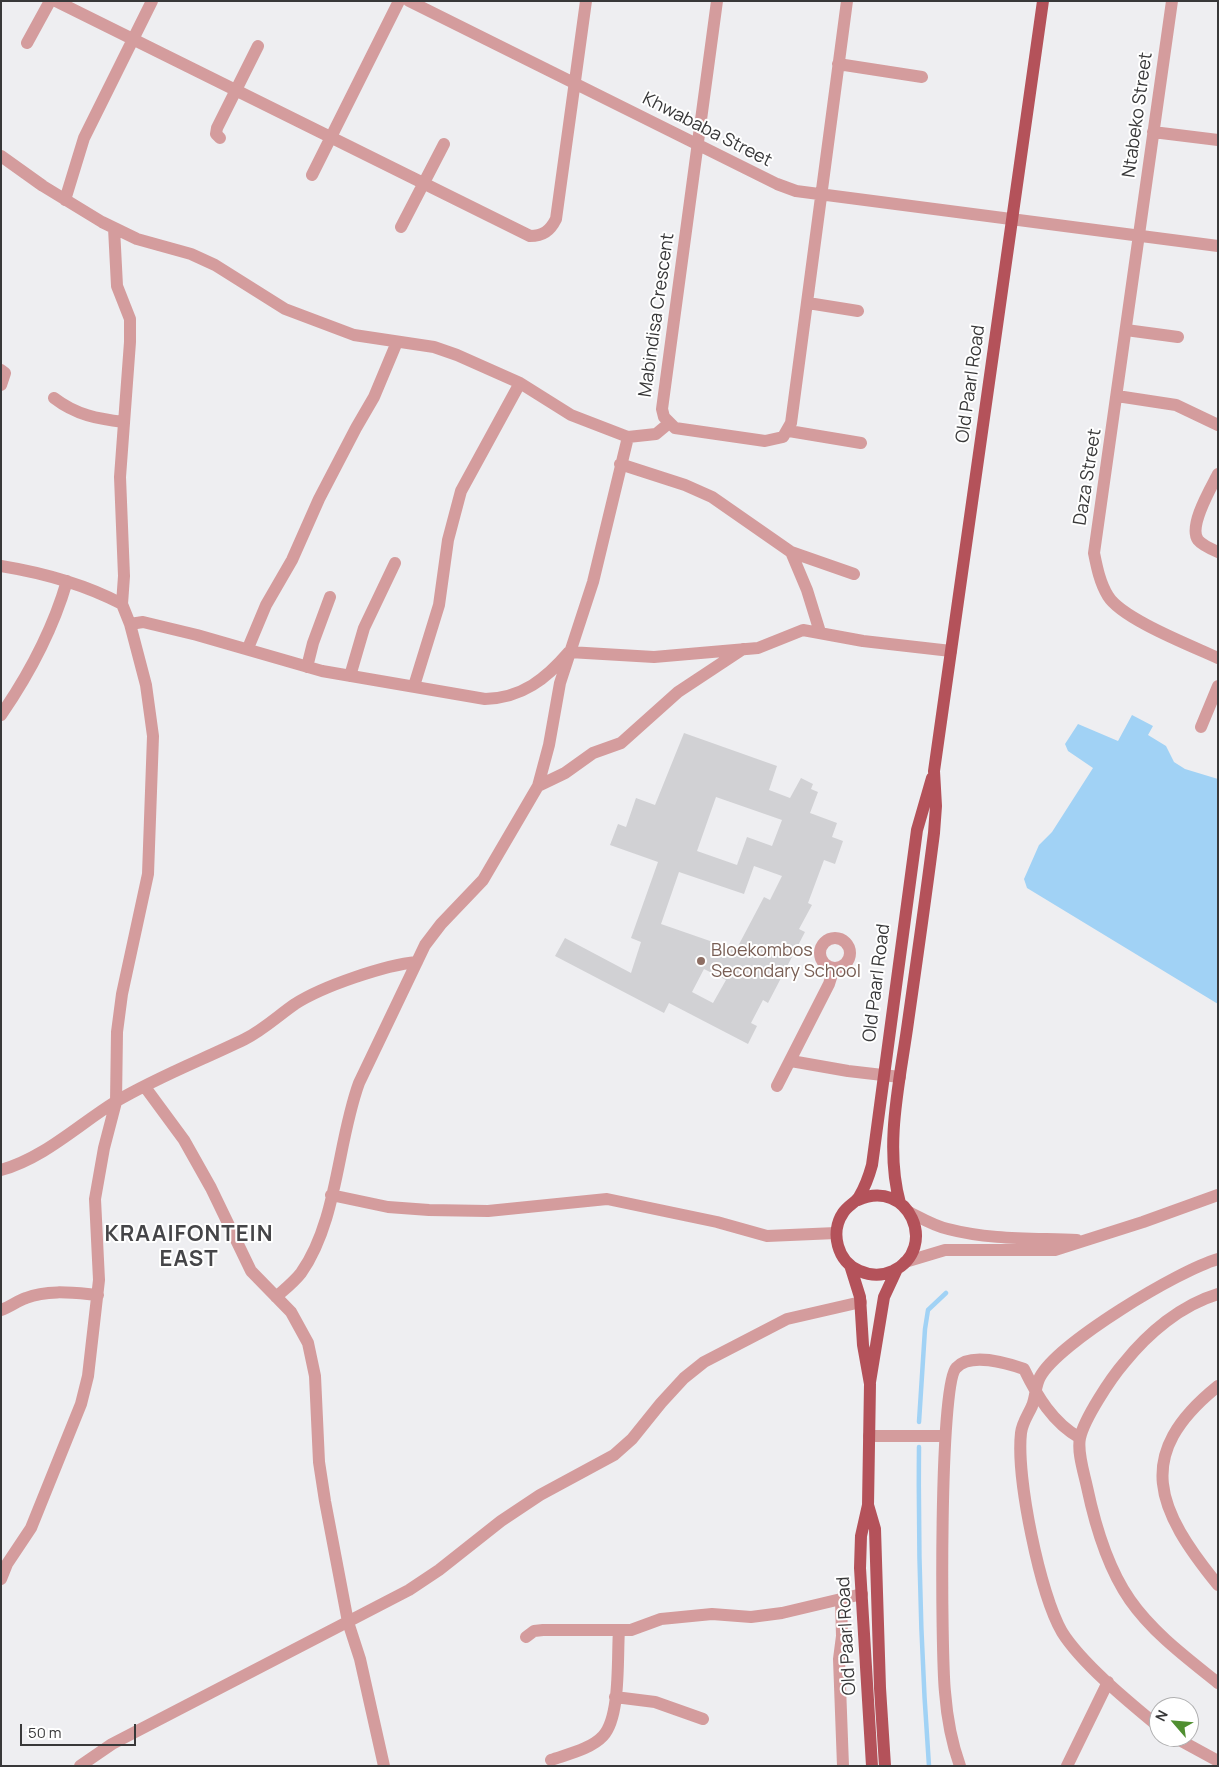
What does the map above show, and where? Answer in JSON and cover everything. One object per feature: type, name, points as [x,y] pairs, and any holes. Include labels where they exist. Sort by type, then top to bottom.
[{"type":"main road","name":"Old Paarl Road","points":[[870,1384],[863,1345],[861,1302],[858,1284],[850,1265],[840,1251],[836,1233],[838,1222],[844,1211],[858,1200],[869,1176],[875,1152],[883,1075],[917,830],[934,771],[1043,1]]},
{"type":"main road","name":"Old Paarl Road","points":[[872,1766],[862,1594],[861,1536],[868,1505],[870,1384],[884,1297],[913,1249],[916,1234],[894,1182],[892,1153],[900,1077],[934,833],[936,806],[934,771]]},
{"type":"main road","points":[[858,1200],[868,1196],[880,1195],[905,1208]]},
{"type":"main road","points":[[850,1265],[857,1270],[873,1275],[881,1275],[901,1266]]},
{"type":"main road","name":"Old Paarl Road","points":[[868,1505],[875,1529],[880,1688],[885,1766]]},
{"type":"street","points":[[27,43],[50,1]]},
{"type":"street","points":[[56,1],[524,234],[536,236],[548,231],[556,220],[586,1]]},
{"type":"street","points":[[65,200],[84,138],[152,1]]},
{"type":"street","points":[[312,175],[399,1]]},
{"type":"street","name":"Khwababa Street","points":[[409,1],[777,184],[796,191],[1138,234],[1218,246]]},
{"type":"street","name":"Mabindisa Crescent","points":[[668,424],[664,417],[662,402],[718,1]]},
{"type":"street","points":[[1,156],[65,200],[114,228],[137,239],[191,254],[215,265],[285,309],[315,322],[354,335],[434,347],[520,383],[571,415],[628,437],[656,434],[668,424],[674,428],[765,441],[783,437],[788,431],[823,194],[847,1]]},
{"type":"street","name":"Ntabeko Street","points":[[1138,234],[1172,1]]},
{"type":"street","points":[[220,138],[216,134],[217,128],[258,46]]},
{"type":"street","points":[[838,64],[922,77]]},
{"type":"street","points":[[1153,132],[1218,140]]},
{"type":"street","points":[[401,227],[444,144]]},
{"type":"street","points":[[2,1574],[31,1528],[82,1404],[88,1376],[99,1280],[95,1199],[104,1148],[116,1102],[120,1013],[148,874],[153,736],[146,685],[130,624],[122,604],[124,576],[120,477],[130,319],[117,286],[114,228]]},
{"type":"street","name":"Daza Street","points":[[1138,234],[1118,396],[1094,553],[1101,583],[1109,598],[1132,617],[1218,658]]},
{"type":"street","points":[[808,303],[858,311]]},
{"type":"street","points":[[1126,330],[1178,337]]},
{"type":"street","points":[[248,648],[266,605],[292,560],[319,499],[374,397],[397,342]]},
{"type":"street","points":[[1,370],[5,373],[5,378],[1,385]]},
{"type":"street","points":[[414,686],[439,605],[448,540],[461,491],[520,383]]},
{"type":"street","points":[[1118,396],[1176,405],[1218,426]]},
{"type":"street","points":[[54,398],[78,414],[97,419],[124,422]]},
{"type":"street","points":[[788,431],[861,443]]},
{"type":"street","points":[[276,1297],[301,1274],[321,1233],[354,1097],[425,945],[441,924],[482,880],[538,786],[568,652],[593,582],[628,437]]},
{"type":"street","points":[[620,464],[685,485],[712,497],[791,552],[854,574]]},
{"type":"street","points":[[1218,474],[1200,511],[1195,531],[1199,542],[1218,552]]},
{"type":"street","points":[[791,552],[820,632]]},
{"type":"street","points":[[350,676],[364,628],[395,563]]},
{"type":"street","points":[[1,566],[67,581],[103,594],[122,604]]},
{"type":"street","points":[[1,715],[21,686],[39,653],[59,608],[67,581]]},
{"type":"street","points":[[307,667],[313,643],[330,597]]},
{"type":"street","points":[[130,624],[143,622],[248,648],[307,667],[485,699],[501,699],[523,692],[540,681],[568,652],[654,657],[758,648],[803,630],[863,641],[951,651]]},
{"type":"street","points":[[538,786],[565,773],[593,753],[621,743],[678,692],[744,649]]},
{"type":"street","points":[[1201,726],[1218,686]]},
{"type":"street","points":[[1,1170],[30,1159],[116,1102],[247,1038],[297,1003],[385,967],[417,962]]},
{"type":"street","points":[[777,1086],[829,984],[834,968]]},
{"type":"street","points":[[790,1060],[900,1077]]},
{"type":"street","points":[[145,1087],[184,1140],[211,1188],[251,1271],[292,1312],[308,1343],[315,1376],[322,1482],[348,1622],[360,1659],[384,1766]]},
{"type":"street","points":[[331,1195],[388,1207],[429,1210],[488,1210],[607,1199],[699,1218],[767,1236],[836,1233]]},
{"type":"street","points":[[901,1266],[945,1250],[1037,1251],[1070,1246],[1082,1240],[1126,1228],[1218,1195]]},
{"type":"street","points":[[905,1208],[947,1229],[971,1234],[1012,1239],[1082,1240]]},
{"type":"street","points":[[1149,1718],[1108,1682],[1076,1650],[1062,1632],[1042,1580],[1030,1526],[1021,1460],[1020,1434],[1032,1405],[1040,1376],[1048,1365],[1103,1322],[1170,1280],[1218,1259]]},
{"type":"street","points":[[1,1310],[27,1297],[48,1293],[70,1292],[98,1295]]},
{"type":"street","points":[[1218,1294],[1180,1312],[1157,1328],[1134,1351],[1103,1393],[1080,1438],[1094,1521],[1108,1557],[1129,1599],[1154,1628],[1218,1683]]},
{"type":"street","points":[[80,1766],[112,1744],[417,1585],[501,1521],[540,1495],[614,1455],[632,1439],[684,1378],[704,1362],[787,1318],[861,1302]]},
{"type":"street","points":[[960,1766],[951,1740],[945,1689],[942,1618],[945,1436],[950,1379],[954,1370],[960,1364],[991,1359],[1024,1369],[1035,1390],[1066,1430],[1080,1438]]},
{"type":"street","points":[[1218,1386],[1200,1401],[1181,1422],[1168,1442],[1162,1466],[1164,1496],[1174,1524],[1194,1556],[1218,1585]]},
{"type":"street","points":[[869,1436],[945,1436]]},
{"type":"street","points":[[526,1637],[534,1631],[543,1630],[631,1630],[661,1619],[687,1616],[712,1614],[751,1617],[782,1613],[862,1594]]},
{"type":"street","points":[[841,1600],[842,1636],[839,1660],[843,1766]]},
{"type":"street","points":[[551,1760],[592,1744],[603,1736],[610,1726],[615,1697],[619,1630]]},
{"type":"street","points":[[1067,1766],[1108,1682]]},
{"type":"street","points":[[615,1697],[655,1702],[703,1719]]},
{"type":"street","points":[[1192,1747],[1218,1761]]},
{"type":"water","points":[[1132,715],[1153,726],[1148,735],[1166,746],[1174,762],[1185,769],[1218,779],[1218,1004],[1027,888],[1024,879],[1039,845],[1052,832],[1093,768],[1068,751],[1065,744],[1078,724],[1118,741]]},
{"type":"building","points":[[684,733],[777,766],[769,790],[790,798],[801,778],[813,784],[811,789],[818,792],[810,813],[837,823],[832,837],[843,841],[835,864],[824,860],[808,903],[812,905],[799,929],[805,932],[768,1003],[763,1000],[751,1023],[757,1026],[748,1044],[669,1003],[664,1013],[555,956],[565,938],[631,973],[641,942],[631,938],[658,862],[610,845],[618,824],[626,827],[636,798],[655,805]],"holes":[[[716,797],[782,820],[772,846],[747,837],[737,865],[697,851]],[[754,866],[782,876],[770,900],[764,897],[736,950],[661,924],[679,872],[744,894]],[[704,969],[726,980],[713,1003],[692,992]]]},
{"type":"waterway","points":[[919,1422],[928,1310],[946,1293]]},
{"type":"waterway","points":[[919,1447],[921,1606],[929,1766]]},
{"type":"place","name":"Bloekombos Secondary School","points":[[701,961]]},
{"type":"district","name":"KRAAIFONTEIN EAST","points":[[189,1248]]}]
